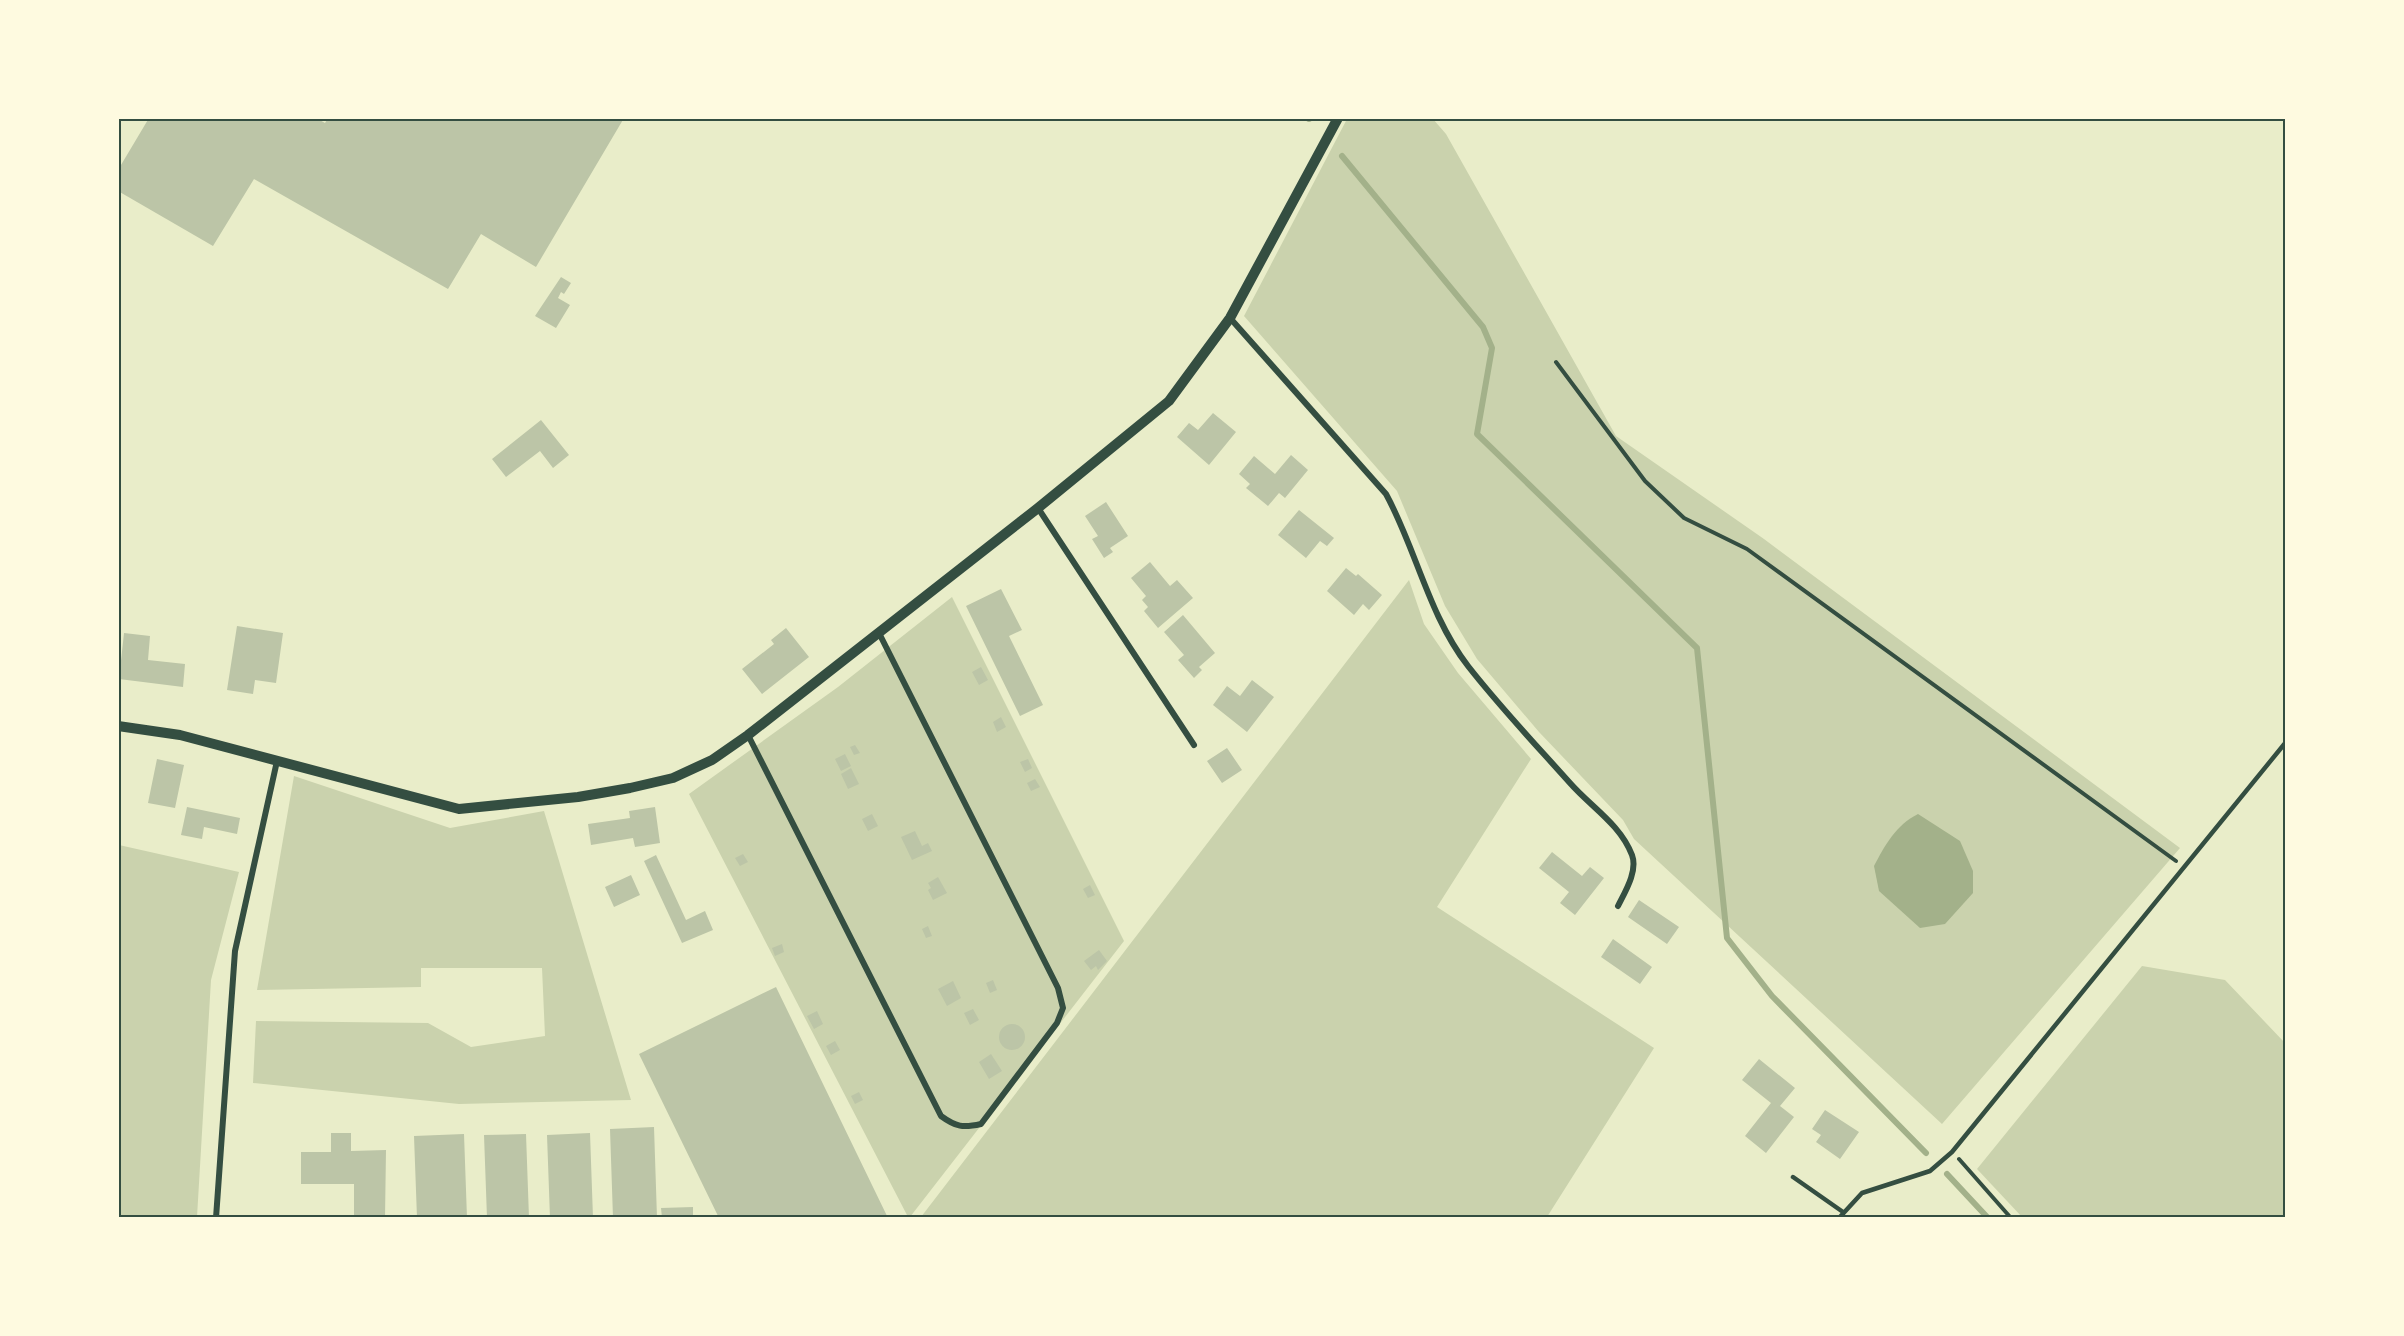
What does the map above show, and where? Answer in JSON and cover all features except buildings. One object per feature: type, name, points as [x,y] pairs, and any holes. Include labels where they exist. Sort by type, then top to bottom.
[{"type":"street","points":[[118,726],[180,735],[459,809],[578,797],[630,788],[673,778],[711,760],[748,735],[879,633],[1169,401],[1230,318],[1338,118]]},
{"type":"street","points":[[1230,318],[1386,494],[1400,520],[1441,622],[1467,665],[1572,785],[1622,834],[1634,858],[1632,876],[1618,906]]},
{"type":"street","points":[[1038,508],[1194,745]]},
{"type":"street","points":[[748,735],[941,1116],[954,1125],[966,1128],[981,1124],[1057,1023],[1063,1008],[1058,988],[879,633]]},
{"type":"street","points":[[216,1218],[235,951],[277,761]]},
{"type":"lane","points":[[1839,1218],[1862,1193],[1929,1171],[1952,1152],[2286,742]]},
{"type":"lane","points":[[1793,1177],[1843,1212]]},
{"type":"path","points":[[1556,362],[1645,480],[1684,518],[1747,549],[2184,867]]},
{"type":"path","points":[[1952,1152],[2011,1218]]},
{"type":"shaded area","points":[[1347,119],[1433,119],[1446,134],[1616,436],[1764,539],[2180,848],[1942,1124],[1634,839],[1623,820],[1539,732],[1477,659],[1445,606],[1397,491],[1244,316]]},
{"type":"shaded area","points":[[1409,580],[1424,624],[1458,673],[1531,759],[1437,907],[1654,1048],[1547,1217],[921,1217]]},
{"type":"shaded area","points":[[952,597],[1124,941],[908,1217],[689,794],[838,687]]},
{"type":"shaded area","points":[[294,776],[450,828],[544,811],[631,1100],[459,1104],[253,1083],[256,1021],[428,1023],[471,1047],[545,1036],[542,968],[421,968],[421,987],[257,990]]},
{"type":"shaded area","points":[[1918,814],[1960,841],[1973,871],[1973,893],[1945,924],[1920,928],[1879,891],[1874,866],[1897,830]]},
{"type":"shaded area","points":[[119,845],[239,872],[211,980],[197,1217],[119,1217]]},
{"type":"shaded area","points":[[2142,966],[2225,980],[2285,1043],[2285,1217],[2022,1217],[1977,1169]]},
{"type":"waterway","points":[[1342,156],[1483,327],[1492,348],[1477,434],[1697,648],[1727,938],[1772,996],[1926,1153]]},
{"type":"waterway","points":[[1947,1174],[1988,1218]]}]
